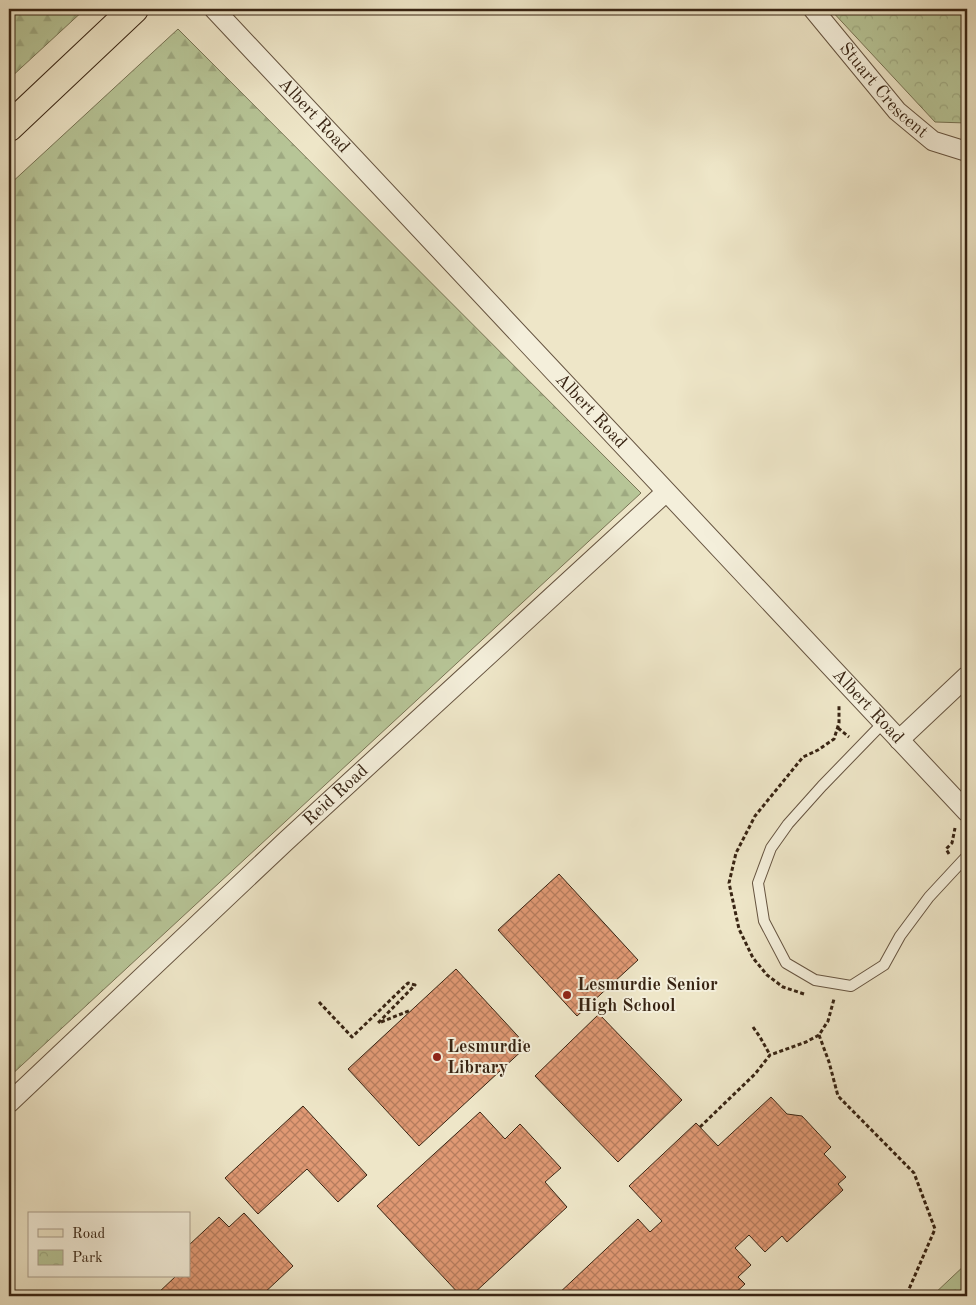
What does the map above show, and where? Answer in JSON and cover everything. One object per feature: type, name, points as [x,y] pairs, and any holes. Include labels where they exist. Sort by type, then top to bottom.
[{"type":"main road","points":[[9,127],[134,9]]},
{"type":"street","name":"Albert Road","points":[[214,9],[884,722],[960,817]]},
{"type":"street","name":"Stuart Crescent","points":[[813,9],[897,111],[933,141],[967,150]]},
{"type":"street","name":"Reid Road","points":[[9,1103],[293,834],[666,492]]},
{"type":"street","points":[[900,740],[967,676]]},
{"type":"lane","points":[[884,722],[788,824],[771,848],[758,883],[764,921],[786,963],[815,980],[851,986],[884,966],[900,936],[929,897],[967,856]]},
{"type":"path","points":[[810,996],[783,987],[767,975],[753,958],[739,929],[729,883],[736,853],[755,816],[803,757],[834,740],[839,724],[838,706]]},
{"type":"path","points":[[838,728],[860,747]]},
{"type":"path","points":[[957,866],[946,849],[952,843],[955,828],[960,817]]},
{"type":"path","points":[[319,1002],[352,1037],[408,983],[415,985],[378,1023],[411,1010]]},
{"type":"path","points":[[700,1127],[756,1074],[770,1056],[819,1035],[828,1021],[834,999],[835,984]]},
{"type":"path","points":[[826,998],[840,998]]},
{"type":"path","points":[[753,1027],[770,1056]]},
{"type":"path","points":[[819,1035],[829,1062],[838,1096],[914,1173],[935,1230],[906,1296]]},
{"type":"green space","points":[[9,9],[85,9],[9,79]]},
{"type":"green space","points":[[830,9],[967,9],[967,123],[935,122]]},
{"type":"green space","points":[[178,29],[641,493],[9,1077],[9,185]]},
{"type":"green space","points":[[967,1263],[967,1296],[932,1296]]},
{"type":"building","points":[[559,874],[638,960],[577,1016],[498,930]]},
{"type":"building","name":"Lesmurdie Library","points":[[456,969],[527,1046],[419,1146],[348,1069]]},
{"type":"building","points":[[599,1014],[682,1100],[618,1162],[535,1076]]},
{"type":"building","points":[[771,1097],[787,1114],[802,1116],[831,1147],[824,1154],[846,1177],[838,1184],[843,1190],[787,1242],[782,1236],[765,1252],[749,1235],[735,1248],[751,1265],[738,1277],[745,1284],[732,1296],[556,1296],[638,1219],[650,1232],[662,1221],[629,1186],[696,1123],[718,1146]]},
{"type":"building","points":[[303,1106],[367,1175],[338,1202],[307,1169],[258,1214],[225,1178]]},
{"type":"building","points":[[480,1112],[505,1139],[520,1124],[561,1168],[545,1182],[567,1207],[471,1296],[461,1296],[377,1206]]},
{"type":"building","points":[[244,1213],[293,1266],[261,1296],[160,1296],[157,1294],[174,1278],[190,1278],[190,1244],[219,1217],[229,1227]]},
{"type":"place","name":"Lesmurdie Senior High School","points":[[567,995]]},
{"type":"place","name":"Lesmurdie Library","points":[[437,1057]]}]
